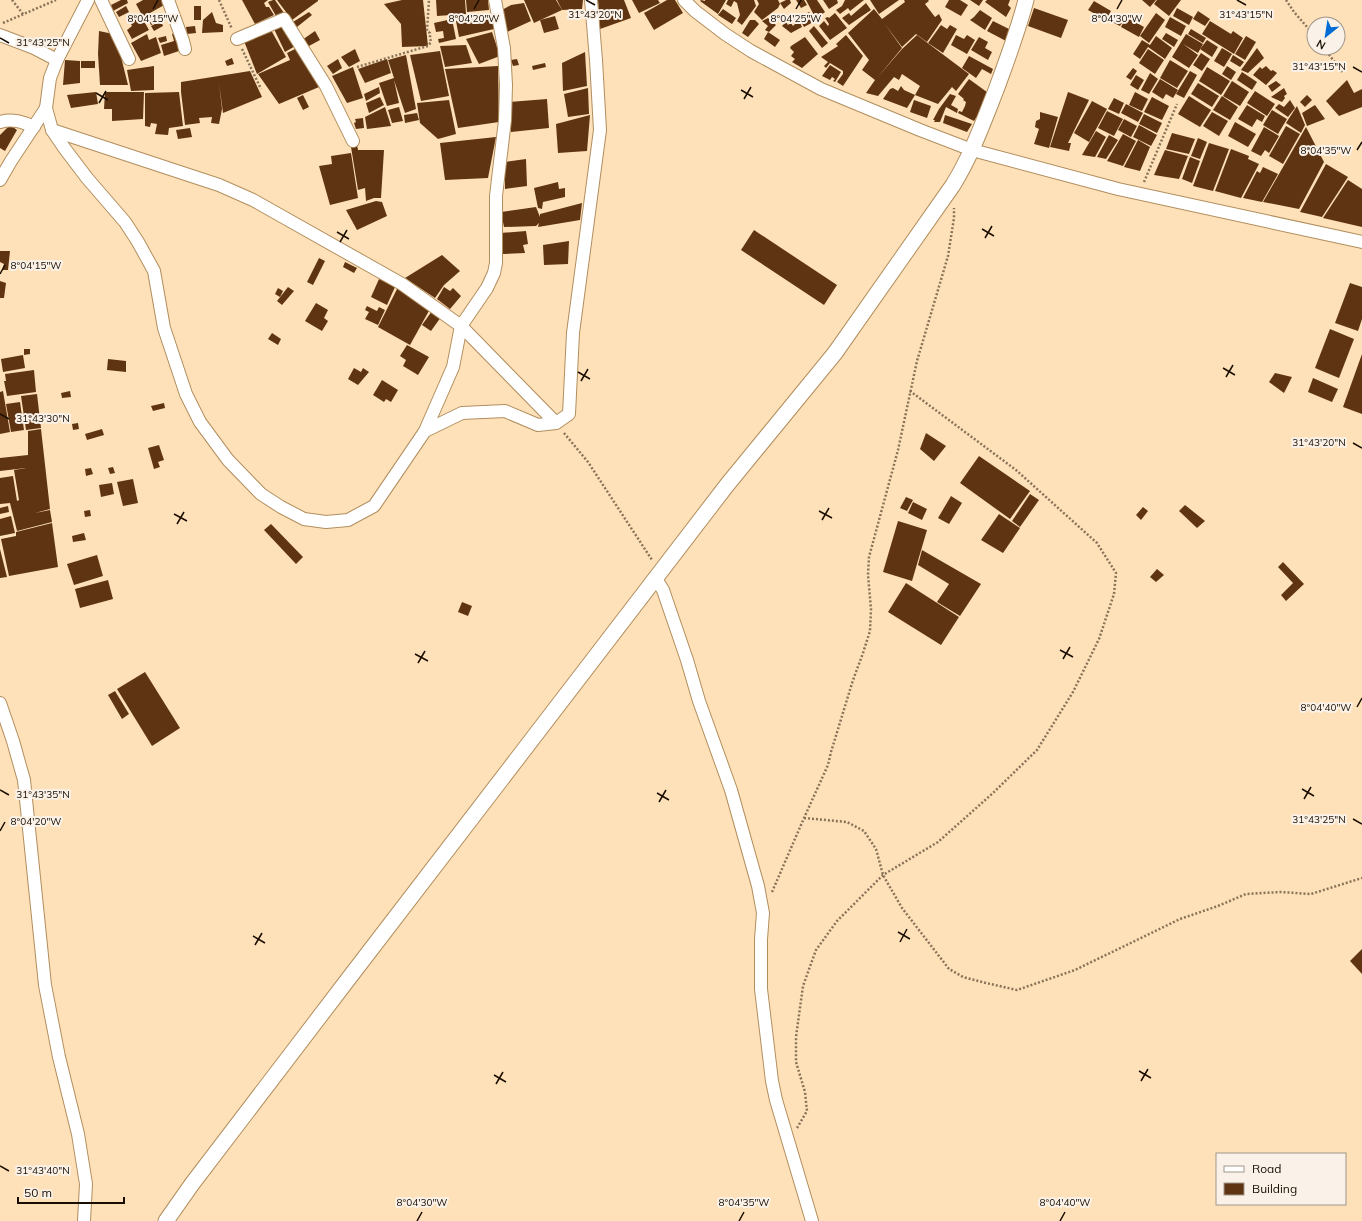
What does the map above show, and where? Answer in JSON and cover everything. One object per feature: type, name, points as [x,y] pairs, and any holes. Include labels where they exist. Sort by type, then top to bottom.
[{"type":"street","points":[[88,0],[57,60],[50,78],[46,108],[52,130],[87,178],[125,222],[154,271],[164,328],[186,394],[200,422],[228,460],[261,494],[281,507],[304,518],[326,522],[348,520],[374,506],[425,431],[453,367],[461,326],[487,288],[494,273],[496,263],[496,196],[505,120],[506,85],[504,48],[495,0]]},
{"type":"street","points":[[101,0],[129,59]]},
{"type":"street","points":[[168,0],[183,41],[184,49]]},
{"type":"street","points":[[425,431],[462,413],[505,411],[538,425],[556,424],[569,414],[573,333],[600,130],[591,0]]},
{"type":"street","points":[[684,0],[725,34],[744,47],[821,89],[972,150],[1140,194],[1362,242]]},
{"type":"street","points":[[166,1221],[192,1184],[727,485],[835,353],[952,186],[965,165],[982,128],[1017,32],[1026,0]]},
{"type":"street","points":[[237,39],[284,19],[326,86],[353,140]]},
{"type":"street","points":[[0,35],[34,48],[57,60]]},
{"type":"street","points":[[0,180],[46,108]]},
{"type":"street","points":[[0,122],[11,120],[19,121],[34,127]]},
{"type":"street","points":[[52,130],[219,185],[253,200],[402,284],[461,326],[556,424]]},
{"type":"street","points":[[658,576],[687,660],[699,701],[731,790],[758,886],[763,913],[761,939],[761,989],[772,1081],[812,1221]]},
{"type":"street","points":[[0,702],[24,780],[46,985],[59,1057],[78,1134],[86,1184],[84,1221]]},
{"type":"path","points":[[12,0],[23,14]]},
{"type":"path","points":[[0,25],[56,0]]},
{"type":"path","points":[[357,67],[428,46],[431,42],[430,33],[427,31],[429,0]]},
{"type":"path","points":[[1286,0],[1306,26]]},
{"type":"path","points":[[1330,56],[1343,74]]},
{"type":"path","points":[[1140,194],[1150,166],[1177,104]]},
{"type":"path","points":[[763,913],[828,766],[851,687],[870,631],[871,609],[868,575],[869,557],[898,450],[917,361],[948,256],[954,218],[952,186]]},
{"type":"path","points":[[786,1133],[796,1129],[807,1111],[805,1092],[796,1062],[796,1037],[803,986],[816,950],[837,921],[883,875],[938,842],[993,793],[1037,750],[1073,692],[1099,639],[1114,594],[1116,573],[1097,543],[1016,470],[910,391]]},
{"type":"path","points":[[556,424],[588,462],[658,576]]},
{"type":"path","points":[[804,818],[847,822],[864,831],[876,849],[883,875],[902,908],[949,969],[963,976],[1017,990],[1075,970],[1180,919],[1218,906],[1246,894],[1280,892],[1311,894],[1362,878]]},
{"type":"building","points":[[121,0],[127,0],[128,3],[113,11],[111,5]]},
{"type":"building","points":[[143,0],[163,0],[166,4],[143,17],[136,4]]},
{"type":"building","points":[[242,0],[268,0],[264,3],[266,7],[269,7],[274,15],[255,24]]},
{"type":"building","points":[[275,0],[284,13],[276,16],[268,2]]},
{"type":"building","points":[[277,0],[318,0],[318,1],[292,20]]},
{"type":"building","points":[[402,0],[423,0],[428,46],[402,47],[401,24],[384,4]]},
{"type":"building","points":[[436,0],[465,0],[466,14],[437,16]]},
{"type":"building","points":[[466,0],[488,0],[489,10],[467,12]]},
{"type":"building","points":[[524,0],[556,0],[562,10],[534,23]]},
{"type":"building","points":[[557,0],[583,0],[582,9],[562,10]]},
{"type":"building","points":[[598,0],[624,0],[631,18],[600,29]]},
{"type":"building","points":[[632,0],[658,0],[660,3],[639,13]]},
{"type":"building","points":[[667,0],[675,0],[683,13],[654,30],[644,13]]},
{"type":"building","points":[[726,0],[718,14],[700,1]]},
{"type":"building","points":[[728,0],[754,0],[756,6],[742,25],[737,21],[740,15],[737,3],[734,1],[731,7],[726,4]]},
{"type":"building","points":[[757,0],[778,0],[780,4],[778,8],[762,20],[754,12],[759,4]]},
{"type":"building","points":[[790,0],[791,3],[784,9],[780,3]]},
{"type":"building","points":[[796,0],[804,0],[807,5],[801,8]]},
{"type":"building","points":[[806,0],[817,0],[825,12],[816,19]]},
{"type":"building","points":[[823,0],[837,0],[838,3],[829,9]]},
{"type":"building","points":[[845,0],[864,0],[850,11],[848,8],[840,14],[836,10],[842,6]]},
{"type":"building","points":[[870,0],[899,0],[879,14]]},
{"type":"building","points":[[904,0],[928,0],[929,1],[925,4],[935,17],[939,14],[942,20],[927,42],[916,34],[902,47],[884,23],[902,48],[877,78],[902,49],[917,35],[969,74],[956,91],[952,87],[938,104],[915,95],[920,86],[902,74],[899,80],[894,77],[878,96],[866,93],[875,80],[862,70],[869,60],[848,33],[874,9],[882,19],[905,2]]},
{"type":"building","points":[[949,0],[960,0],[968,5],[961,16],[945,7]]},
{"type":"building","points":[[970,0],[983,0],[979,6]]},
{"type":"building","points":[[987,0],[1010,0],[1008,5],[1011,8],[1006,17],[985,2]]},
{"type":"building","points":[[1142,0],[1156,0],[1150,7]]},
{"type":"building","points":[[1157,0],[1181,0],[1169,16],[1154,4]]},
{"type":"building","points":[[1094,1],[1111,11],[1106,20],[1088,10]]},
{"type":"building","points":[[524,3],[531,21],[507,32],[502,10],[511,5]]},
{"type":"building","points":[[866,3],[871,10],[849,25],[842,18],[849,13],[851,16]]},
{"type":"building","points":[[126,6],[129,12],[119,17],[116,12]]},
{"type":"building","points":[[194,6],[201,6],[201,20],[194,20]]},
{"type":"building","points":[[1034,8],[1068,20],[1061,38],[1028,26]]},
{"type":"building","points":[[1177,8],[1193,17],[1189,25],[1173,16]]},
{"type":"building","points":[[723,9],[736,18],[732,24],[718,15]]},
{"type":"building","points":[[980,10],[992,18],[985,30],[970,20]]},
{"type":"building","points":[[1198,11],[1210,19],[1205,26],[1193,19]]},
{"type":"building","points":[[212,12],[216,23],[223,25],[223,32],[202,33],[203,20]]},
{"type":"building","points":[[309,12],[312,15],[297,27],[293,22]]},
{"type":"building","points":[[809,12],[815,21],[804,27],[799,18]]},
{"type":"building","points":[[835,13],[847,28],[830,40],[819,26],[824,21],[828,26],[829,24],[825,18],[829,18]]},
{"type":"building","points":[[1156,13],[1165,20],[1149,43],[1140,36]]},
{"type":"building","points":[[491,14],[494,29],[459,37],[456,21]]},
{"type":"building","points":[[1111,14],[1123,21],[1120,26],[1108,20]]},
{"type":"building","points":[[141,16],[149,30],[132,39],[127,30],[132,26],[130,22]]},
{"type":"building","points":[[159,16],[161,20],[151,25],[149,21]]},
{"type":"building","points":[[555,16],[559,29],[544,33],[540,20]]},
{"type":"building","points":[[797,16],[802,27],[791,33],[782,26],[786,22],[788,25],[791,23],[793,26],[795,24],[793,20]]},
{"type":"building","points":[[1126,17],[1144,27],[1139,37],[1121,27]]},
{"type":"building","points":[[1170,17],[1186,26],[1181,36],[1165,27]]},
{"type":"building","points":[[768,18],[776,25],[769,32],[765,30],[768,26],[762,21]]},
{"type":"building","points":[[452,19],[456,39],[439,43],[438,39],[444,38],[443,31],[436,32],[434,23]]},
{"type":"building","points":[[750,20],[755,20],[759,24],[748,37],[742,33]]},
{"type":"building","points":[[161,21],[163,26],[154,31],[151,26]]},
{"type":"building","points":[[993,21],[1009,29],[1006,41],[987,31]]},
{"type":"building","points":[[1210,21],[1231,34],[1233,31],[1243,38],[1234,54],[1202,34]]},
{"type":"building","points":[[941,25],[947,29],[950,25],[957,29],[943,53],[928,43]]},
{"type":"building","points":[[195,26],[196,33],[187,34],[186,27]]},
{"type":"building","points":[[285,26],[297,45],[285,52],[274,29]]},
{"type":"building","points":[[814,26],[828,43],[822,48],[809,31]]},
{"type":"building","points":[[1191,29],[1206,38],[1203,43],[1188,34]]},
{"type":"building","points":[[271,30],[286,57],[257,74],[244,41]]},
{"type":"building","points":[[99,31],[113,34],[119,49],[128,85],[100,85],[98,54]]},
{"type":"building","points":[[315,31],[320,40],[309,46],[302,40]]},
{"type":"building","points":[[177,32],[182,50],[164,56],[161,45],[174,41],[172,34]]},
{"type":"building","points":[[492,32],[500,56],[479,64],[466,39]]},
{"type":"building","points":[[768,32],[780,40],[775,47],[764,39]]},
{"type":"building","points":[[1166,33],[1178,40],[1174,47],[1162,39]]},
{"type":"building","points":[[147,34],[149,40],[156,37],[161,53],[141,61],[131,43]]},
{"type":"building","points":[[1186,34],[1203,44],[1198,53],[1183,44],[1198,55],[1189,68],[1172,57]]},
{"type":"building","points":[[846,35],[863,56],[843,86],[837,82],[843,74],[843,71],[830,63],[826,68],[824,66],[828,62],[821,57],[838,46],[836,44]]},
{"type":"building","points":[[956,35],[964,39],[967,35],[975,40],[967,54],[951,45]]},
{"type":"building","points":[[166,36],[167,41],[160,43],[158,38]]},
{"type":"building","points":[[1156,36],[1172,48],[1165,59],[1148,47],[1140,59],[1133,54],[1142,40],[1150,45]]},
{"type":"building","points":[[1246,36],[1256,42],[1245,60],[1235,54]]},
{"type":"building","points":[[805,37],[818,54],[802,68],[792,62],[795,59],[791,56],[794,52],[790,48]]},
{"type":"building","points":[[979,37],[988,42],[985,48],[992,52],[988,60],[971,50]]},
{"type":"building","points":[[1207,40],[1218,47],[1212,57],[1200,49]]},
{"type":"building","points":[[466,45],[472,63],[445,67],[440,46]]},
{"type":"building","points":[[299,47],[319,87],[279,104],[258,74],[290,60],[287,53]]},
{"type":"building","points":[[1222,48],[1232,54],[1224,67],[1214,61]]},
{"type":"building","points":[[1257,48],[1264,58],[1248,73],[1241,70]]},
{"type":"building","points":[[355,49],[360,61],[349,67],[341,57]]},
{"type":"building","points":[[1148,49],[1164,60],[1155,74],[1139,63]]},
{"type":"building","points":[[440,51],[449,96],[421,101],[410,55]]},
{"type":"building","points":[[585,52],[587,86],[563,91],[562,63]]},
{"type":"building","points":[[1201,53],[1210,59],[1202,71],[1193,65]]},
{"type":"building","points":[[406,55],[416,109],[405,113],[394,80],[399,103],[387,106],[379,83],[394,78],[388,60]]},
{"type":"building","points":[[1233,55],[1244,62],[1240,67],[1230,61]]},
{"type":"building","points":[[969,56],[993,69],[991,74],[982,69],[976,78],[962,68]]},
{"type":"building","points":[[232,58],[234,64],[227,66],[225,61]]},
{"type":"building","points":[[338,59],[342,68],[333,74],[327,66]]},
{"type":"building","points":[[387,59],[391,73],[365,83],[358,69]]},
{"type":"building","points":[[517,59],[519,65],[513,66],[511,60]]},
{"type":"building","points":[[65,60],[80,61],[80,83],[63,85]]},
{"type":"building","points":[[1170,60],[1188,71],[1177,88],[1160,78]]},
{"type":"building","points":[[81,61],[95,61],[95,68],[81,68]]},
{"type":"building","points":[[545,63],[546,67],[533,70],[532,66]]},
{"type":"building","points":[[830,65],[841,72],[835,82],[833,81],[835,79],[832,77],[830,80],[822,76]]},
{"type":"building","points":[[154,66],[154,90],[131,91],[127,70]]},
{"type":"building","points":[[498,66],[499,122],[458,128],[445,69]]},
{"type":"building","points":[[1227,66],[1236,72],[1231,80],[1222,74]]},
{"type":"building","points":[[1266,66],[1271,71],[1273,70],[1277,73],[1266,85],[1253,75],[1260,67],[1262,69]]},
{"type":"building","points":[[353,67],[363,98],[347,103],[332,76]]},
{"type":"building","points":[[1207,67],[1230,81],[1221,95],[1199,81]]},
{"type":"building","points":[[1133,68],[1137,71],[1131,80],[1126,77]]},
{"type":"building","points":[[250,71],[262,97],[223,113],[219,83],[222,109],[219,124],[211,123],[212,117],[199,118],[200,123],[185,125],[181,82]]},
{"type":"building","points":[[1190,71],[1197,75],[1184,98],[1176,94]]},
{"type":"building","points":[[1242,72],[1257,82],[1252,90],[1237,80]]},
{"type":"building","points":[[1150,73],[1158,79],[1149,94],[1141,90]]},
{"type":"building","points":[[1136,75],[1144,80],[1138,90],[1130,85]]},
{"type":"building","points":[[969,79],[991,95],[974,121],[958,113],[959,111],[962,112],[966,102],[958,94]]},
{"type":"building","points":[[1160,79],[1178,90],[1173,98],[1166,94],[1163,99],[1152,92]]},
{"type":"building","points":[[1347,80],[1354,93],[1362,89],[1362,107],[1339,116],[1326,101]]},
{"type":"building","points":[[1232,81],[1249,92],[1240,106],[1223,96]]},
{"type":"building","points":[[1276,81],[1281,85],[1272,92],[1268,86]]},
{"type":"building","points":[[1198,83],[1219,96],[1212,107],[1191,94]]},
{"type":"building","points":[[901,86],[904,90],[915,95],[907,108],[883,99],[890,89],[893,88],[898,91]]},
{"type":"building","points":[[379,87],[380,93],[366,101],[364,94]]},
{"type":"building","points":[[588,88],[589,114],[568,117],[564,94]]},
{"type":"building","points":[[1284,88],[1287,94],[1284,96],[1285,98],[1282,102],[1271,97]]},
{"type":"building","points":[[1255,91],[1275,104],[1267,116],[1247,103]]},
{"type":"building","points":[[96,92],[98,104],[71,108],[67,95]]},
{"type":"building","points":[[105,92],[144,92],[143,119],[112,121],[112,109],[104,109]]},
{"type":"building","points":[[179,92],[183,126],[169,128],[168,135],[155,134],[157,124],[151,123],[150,127],[145,126],[145,93]]},
{"type":"building","points":[[1068,92],[1089,100],[1068,143],[1071,143],[1069,151],[1050,147]]},
{"type":"building","points":[[1135,92],[1148,99],[1142,111],[1129,105]]},
{"type":"building","points":[[950,94],[956,96],[951,105],[958,109],[957,113],[946,107],[940,122],[934,122],[935,120],[933,120],[939,109]]},
{"type":"building","points":[[303,95],[309,107],[303,110],[297,98]]},
{"type":"building","points":[[1307,95],[1312,100],[1305,107],[1300,102]]},
{"type":"building","points":[[1189,96],[1211,110],[1200,127],[1178,114]]},
{"type":"building","points":[[1222,96],[1238,107],[1230,120],[1213,110]]},
{"type":"building","points":[[380,97],[384,105],[369,113],[366,103]]},
{"type":"building","points":[[1152,97],[1169,106],[1162,120],[1144,112]]},
{"type":"building","points":[[1114,98],[1124,103],[1119,114],[1108,109]]},
{"type":"building","points":[[547,99],[549,128],[511,132],[509,102]]},
{"type":"building","points":[[449,100],[456,134],[438,139],[420,123],[417,103]]},
{"type":"building","points":[[914,100],[931,106],[927,118],[910,112]]},
{"type":"building","points":[[1290,100],[1295,108],[1288,117],[1275,108],[1279,104],[1284,107]]},
{"type":"building","points":[[1092,101],[1107,109],[1089,142],[1074,133]]},
{"type":"building","points":[[1126,104],[1143,113],[1138,122],[1121,113]]},
{"type":"building","points":[[1247,105],[1265,116],[1262,122],[1257,119],[1252,127],[1238,119]]},
{"type":"building","points":[[1315,105],[1325,119],[1307,126],[1302,113]]},
{"type":"building","points":[[1297,106],[1305,125],[1301,133],[1286,123]]},
{"type":"building","points":[[385,107],[391,126],[367,129],[365,117]]},
{"type":"building","points":[[399,107],[403,121],[392,123],[388,110]]},
{"type":"building","points":[[1272,110],[1287,119],[1278,134],[1263,125]]},
{"type":"building","points":[[1107,111],[1123,119],[1114,136],[1098,128]]},
{"type":"building","points":[[1040,112],[1058,117],[1049,148],[1034,144],[1039,129],[1035,127],[1036,121],[1040,119]]},
{"type":"building","points":[[1212,112],[1228,121],[1219,136],[1203,126]]},
{"type":"building","points":[[417,113],[419,120],[405,123],[404,115]]},
{"type":"building","points":[[1144,114],[1162,123],[1157,133],[1139,124]]},
{"type":"building","points":[[590,115],[587,151],[558,153],[556,124]]},
{"type":"building","points":[[945,115],[972,124],[967,132],[943,123]]},
{"type":"building","points":[[363,118],[364,128],[356,129],[354,123],[356,122],[355,119]]},
{"type":"building","points":[[1124,119],[1137,126],[1131,137],[1118,130]]},
{"type":"building","points":[[1235,122],[1256,134],[1248,147],[1228,136]]},
{"type":"building","points":[[10,125],[17,130],[5,151],[0,148],[0,135]]},
{"type":"building","points":[[1139,125],[1157,135],[1151,146],[1133,137]]},
{"type":"building","points":[[1286,126],[1300,134],[1283,164],[1269,156]]},
{"type":"building","points":[[1264,127],[1279,136],[1269,153],[1265,150],[1261,156],[1251,151]]},
{"type":"building","points":[[1306,127],[1324,162],[1299,209],[1263,202]]},
{"type":"building","points":[[190,128],[192,137],[178,139],[176,130]]},
{"type":"building","points":[[1096,131],[1106,137],[1095,157],[1082,155]]},
{"type":"building","points":[[1172,133],[1195,139],[1189,154],[1166,149]]},
{"type":"building","points":[[1123,134],[1136,141],[1123,166],[1107,161]]},
{"type":"building","points":[[1109,135],[1118,140],[1106,159],[1097,157]]},
{"type":"building","points":[[496,137],[488,178],[445,180],[440,143]]},
{"type":"building","points":[[1198,138],[1207,142],[1200,159],[1191,156]]},
{"type":"building","points":[[1138,140],[1150,147],[1140,171],[1124,167]]},
{"type":"building","points":[[1209,143],[1229,149],[1213,191],[1193,186]]},
{"type":"building","points":[[357,145],[358,150],[384,150],[381,198],[374,198],[366,201],[365,188],[358,190],[351,147]]},
{"type":"building","points":[[1231,149],[1249,156],[1248,159],[1259,164],[1241,198],[1215,191]]},
{"type":"building","points":[[1165,150],[1188,156],[1179,179],[1154,175]]},
{"type":"building","points":[[351,153],[358,198],[330,205],[319,166],[332,164],[331,156]]},
{"type":"building","points":[[1190,157],[1200,161],[1192,183],[1182,179]]},
{"type":"building","points":[[526,159],[527,186],[505,189],[505,162]]},
{"type":"building","points":[[1326,164],[1348,177],[1322,217],[1300,212]]},
{"type":"building","points":[[1263,167],[1278,174],[1262,202],[1243,198],[1257,171],[1260,173]]},
{"type":"building","points":[[1348,180],[1362,189],[1362,227],[1323,218]]},
{"type":"building","points":[[558,182],[559,189],[565,188],[565,197],[543,202],[542,209],[538,208],[534,188]]},
{"type":"building","points":[[376,201],[382,202],[387,216],[357,230],[346,210]]},
{"type":"building","points":[[582,203],[580,220],[538,227],[539,223],[536,226],[504,227],[501,212],[536,207],[540,217],[540,214]]},
{"type":"building","points":[[754,230],[837,285],[824,305],[741,250]]},
{"type":"building","points":[[526,231],[528,244],[523,245],[525,253],[503,254],[500,233]]},
{"type":"building","points":[[569,241],[568,264],[544,265],[543,245]]},
{"type":"building","points":[[0,251],[10,251],[8,270],[2,270],[4,264],[0,262]]},
{"type":"building","points":[[442,255],[460,271],[444,285],[435,298],[405,278]]},
{"type":"building","points":[[319,258],[325,261],[313,285],[307,282]]},
{"type":"building","points":[[345,262],[357,268],[354,273],[343,267]]},
{"type":"building","points":[[379,279],[395,287],[387,305],[371,297]]},
{"type":"building","points":[[0,281],[6,283],[4,298],[0,298]]},
{"type":"building","points":[[1350,283],[1362,287],[1362,319],[1358,331],[1335,323]]},
{"type":"building","points":[[288,287],[294,291],[282,305],[277,301]]},
{"type":"building","points":[[398,287],[430,309],[410,345],[378,327]]},
{"type":"building","points":[[444,287],[450,291],[453,288],[461,296],[450,309],[437,299]]},
{"type":"building","points":[[278,288],[283,291],[280,297],[275,294]]},
{"type":"building","points":[[316,303],[328,310],[324,318],[328,321],[322,331],[305,321]]},
{"type":"building","points":[[367,306],[377,311],[379,307],[385,310],[378,325],[365,319],[369,312],[365,310]]},
{"type":"building","points":[[432,311],[441,317],[431,331],[422,325]]},
{"type":"building","points":[[1330,329],[1354,339],[1339,378],[1315,368]]},
{"type":"building","points":[[272,333],[281,339],[278,345],[268,339]]},
{"type":"building","points":[[407,345],[429,357],[418,375],[403,366],[406,360],[400,356]]},
{"type":"building","points":[[24,349],[30,349],[30,354],[24,355]]},
{"type":"building","points":[[1362,354],[1362,414],[1343,407]]},
{"type":"building","points":[[23,355],[25,368],[3,372],[1,359]]},
{"type":"building","points":[[108,359],[126,361],[126,372],[107,370]]},
{"type":"building","points":[[354,368],[361,372],[363,368],[369,372],[358,385],[348,379]]},
{"type":"building","points":[[34,370],[36,392],[7,396],[4,381],[6,381],[5,374]]},
{"type":"building","points":[[1275,373],[1292,377],[1284,393],[1269,382]]},
{"type":"building","points":[[1313,378],[1338,389],[1332,402],[1308,392]]},
{"type":"building","points":[[382,380],[398,390],[391,402],[386,399],[384,402],[373,395]]},
{"type":"building","points":[[3,391],[10,432],[0,434],[0,392]]},
{"type":"building","points":[[70,391],[71,397],[62,398],[61,393]]},
{"type":"building","points":[[37,394],[41,428],[26,430],[21,396]]},
{"type":"building","points":[[20,402],[24,430],[11,432],[6,404]]},
{"type":"building","points":[[164,403],[165,408],[153,411],[151,406]]},
{"type":"building","points":[[78,423],[79,429],[73,430],[72,424]]},
{"type":"building","points":[[41,429],[50,509],[35,513],[50,510],[52,522],[17,531],[10,503],[0,504],[0,478],[13,476],[17,501],[19,500],[14,470],[26,468],[0,471],[0,458],[28,455],[28,431]]},
{"type":"building","points":[[102,429],[104,435],[87,440],[85,434]]},
{"type":"building","points":[[926,433],[946,446],[934,461],[920,449]]},
{"type":"building","points":[[159,445],[164,460],[158,462],[160,467],[154,469],[148,448]]},
{"type":"building","points":[[979,456],[1030,491],[1010,519],[960,483]]},
{"type":"building","points":[[113,467],[115,473],[110,474],[108,468]]},
{"type":"building","points":[[91,468],[93,474],[86,476],[85,469]]},
{"type":"building","points":[[133,479],[138,503],[123,506],[117,482]]},
{"type":"building","points":[[112,483],[114,494],[101,497],[99,485]]},
{"type":"building","points":[[1030,494],[1039,500],[1020,527],[1012,521]]},
{"type":"building","points":[[951,496],[962,503],[949,524],[938,518]]},
{"type":"building","points":[[906,497],[913,500],[907,511],[900,508]]},
{"type":"building","points":[[913,502],[927,509],[922,520],[908,513]]},
{"type":"building","points":[[1185,505],[1205,521],[1197,528],[1179,511]]},
{"type":"building","points":[[8,506],[9,512],[0,514],[0,508]]},
{"type":"building","points":[[1143,507],[1148,511],[1141,520],[1136,515]]},
{"type":"building","points":[[90,510],[91,516],[85,517],[84,511]]},
{"type":"building","points":[[999,514],[1020,528],[1003,553],[981,540]]},
{"type":"building","points":[[11,516],[15,533],[0,536],[0,519]]},
{"type":"building","points":[[898,521],[927,530],[912,581],[883,572]]},
{"type":"building","points":[[52,523],[58,567],[9,576],[1,539],[16,536],[16,532]]},
{"type":"building","points":[[271,524],[303,557],[296,564],[264,530]]},
{"type":"building","points":[[84,533],[86,540],[73,542],[72,536]]},
{"type":"building","points":[[0,549],[7,577],[0,578]]},
{"type":"building","points":[[922,550],[981,584],[960,616],[937,602],[949,584],[918,565]]},
{"type":"building","points":[[97,555],[103,576],[74,585],[67,564]]},
{"type":"building","points":[[1283,562],[1304,584],[1286,601],[1281,595],[1293,583],[1278,567]]},
{"type":"building","points":[[1157,569],[1164,575],[1156,582],[1150,577]]},
{"type":"building","points":[[108,580],[113,599],[80,608],[75,589]]},
{"type":"building","points":[[906,583],[959,617],[941,645],[888,612]]},
{"type":"building","points":[[462,602],[472,606],[468,616],[458,612]]},
{"type":"building","points":[[145,672],[180,728],[152,746],[117,689]]},
{"type":"building","points":[[115,691],[129,714],[122,719],[108,695]]},
{"type":"building","points":[[1362,949],[1362,974],[1350,961]]}]
